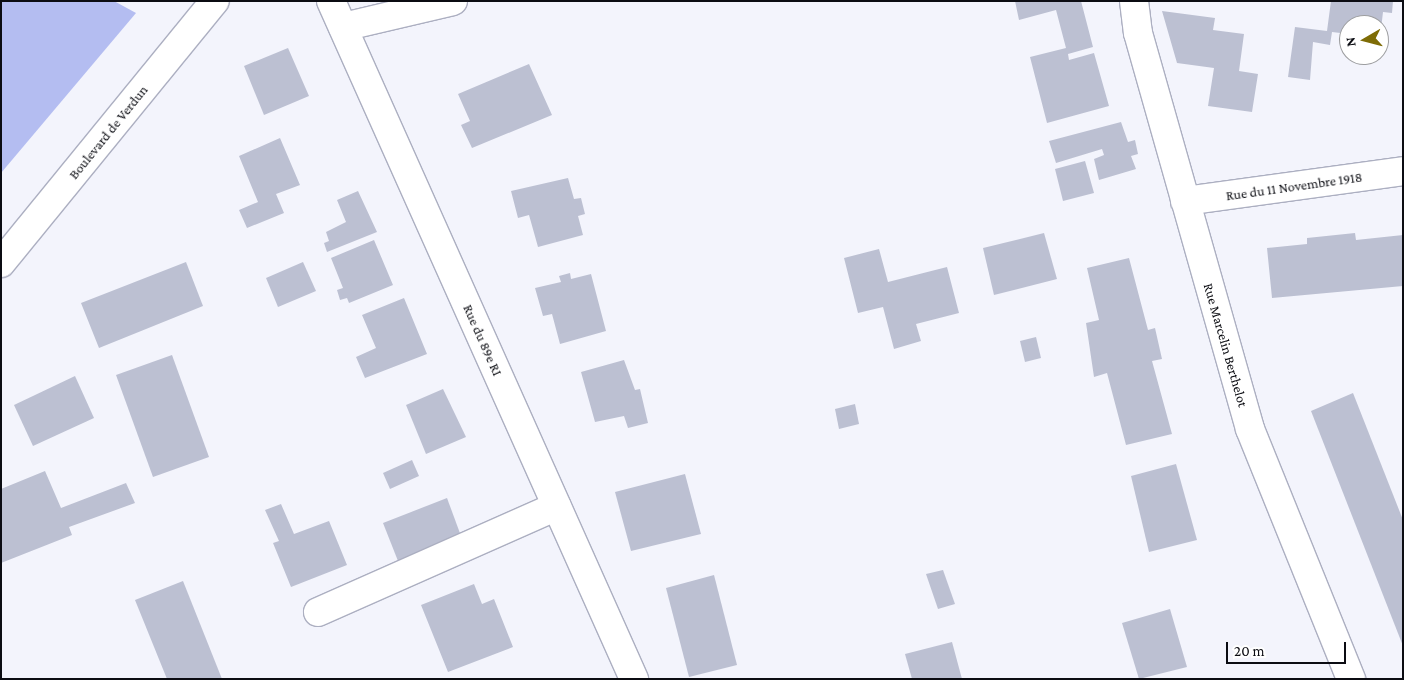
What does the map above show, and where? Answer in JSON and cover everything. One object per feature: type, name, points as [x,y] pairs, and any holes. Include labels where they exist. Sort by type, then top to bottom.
[{"type":"street","name":"Boulevard de Verdun","points":[[1,263],[215,1]]},
{"type":"street","name":"Rue du 89e RI","points":[[331,1],[634,679]]},
{"type":"street","points":[[343,27],[453,1]]},
{"type":"street","name":"Rue Marcelin Berthelot","points":[[1134,1],[1138,33],[1250,429],[1351,679]]},
{"type":"street","name":"Rue du 11 Novembre 1918","points":[[1185,201],[1403,171]]},
{"type":"street","points":[[318,612],[557,506]]},
{"type":"shaded area","points":[[1,1],[114,1],[136,13],[1,173]]},
{"type":"building","points":[[1015,1],[1081,1],[1093,47],[1068,54],[1069,60],[1094,53],[1109,106],[1047,123],[1030,57],[1066,48],[1056,10],[1019,20]]},
{"type":"building","points":[[1331,1],[1393,1],[1392,13],[1383,12],[1383,15],[1339,15],[1339,33],[1332,32],[1330,45],[1313,42],[1310,80],[1288,77],[1295,27],[1327,31]]},
{"type":"building","points":[[1162,11],[1215,18],[1213,30],[1244,34],[1239,71],[1258,74],[1252,112],[1208,106],[1214,68],[1177,63]]},
{"type":"building","points":[[288,48],[309,96],[264,115],[244,66]]},
{"type":"building","points":[[529,64],[552,115],[472,148],[461,125],[470,121],[458,94]]},
{"type":"building","points":[[1121,122],[1128,142],[1135,140],[1138,154],[1131,156],[1136,169],[1099,180],[1094,159],[1104,155],[1102,149],[1056,163],[1049,141]]},
{"type":"building","points":[[280,138],[300,185],[276,194],[284,213],[247,228],[239,210],[258,202],[239,156]]},
{"type":"building","points":[[1085,161],[1094,193],[1063,201],[1055,169]]},
{"type":"building","points":[[568,178],[574,199],[581,198],[585,214],[578,216],[583,235],[538,247],[529,215],[518,218],[511,191]]},
{"type":"building","points":[[358,191],[377,232],[327,252],[324,243],[329,241],[326,232],[346,222],[337,200]]},
{"type":"building","points":[[1044,233],[1057,279],[994,295],[983,248]]},
{"type":"building","points":[[1355,233],[1356,240],[1403,235],[1403,286],[1272,298],[1267,248],[1307,244],[1307,238]]},
{"type":"building","points":[[374,240],[393,285],[349,303],[347,298],[340,300],[337,290],[343,288],[331,258]]},
{"type":"building","points":[[879,249],[888,282],[947,267],[959,313],[916,324],[921,341],[894,349],[883,307],[858,313],[844,258]]},
{"type":"building","points":[[1129,258],[1148,330],[1155,328],[1162,359],[1152,361],[1172,434],[1126,445],[1107,373],[1094,377],[1086,323],[1099,320],[1087,268]]},
{"type":"building","points":[[186,262],[203,306],[99,348],[81,303]]},
{"type":"building","points":[[303,262],[316,291],[278,307],[266,278]]},
{"type":"building","points":[[570,273],[571,279],[591,274],[606,331],[560,344],[552,314],[543,316],[535,288],[561,282],[559,276]]},
{"type":"building","points":[[404,298],[427,354],[365,378],[356,357],[376,348],[362,315]]},
{"type":"building","points":[[1036,337],[1041,358],[1025,362],[1020,341]]},
{"type":"building","points":[[172,355],[209,457],[153,477],[116,375]]},
{"type":"building","points":[[624,360],[635,390],[640,389],[648,423],[628,428],[624,416],[595,422],[581,372]]},
{"type":"building","points":[[75,376],[94,418],[33,446],[14,405]]},
{"type":"building","points":[[443,389],[466,437],[426,454],[406,405]]},
{"type":"building","points":[[1353,393],[1403,520],[1403,646],[1311,411]]},
{"type":"building","points":[[855,404],[859,424],[839,429],[835,409]]},
{"type":"building","points":[[412,460],[419,476],[390,489],[383,473]]},
{"type":"building","points":[[1176,464],[1197,540],[1149,552],[1131,476]]},
{"type":"building","points":[[45,471],[61,508],[126,483],[135,503],[69,527],[72,535],[1,563],[1,489]]},
{"type":"building","points":[[685,474],[701,534],[631,551],[615,492]]},
{"type":"building","points":[[447,498],[461,536],[398,561],[383,523]]},
{"type":"building","points":[[281,504],[294,534],[329,521],[347,565],[291,587],[273,543],[279,541],[265,510]]},
{"type":"building","points":[[943,570],[955,604],[938,609],[926,574]]},
{"type":"building","points":[[714,575],[737,665],[689,677],[666,588]]},
{"type":"building","points":[[183,581],[222,679],[167,679],[135,600]]},
{"type":"building","points":[[474,584],[482,604],[494,599],[513,647],[448,672],[421,605]]},
{"type":"building","points":[[1170,609],[1187,667],[1139,679],[1122,623]]},
{"type":"building","points":[[952,642],[962,679],[912,679],[905,654]]}]
